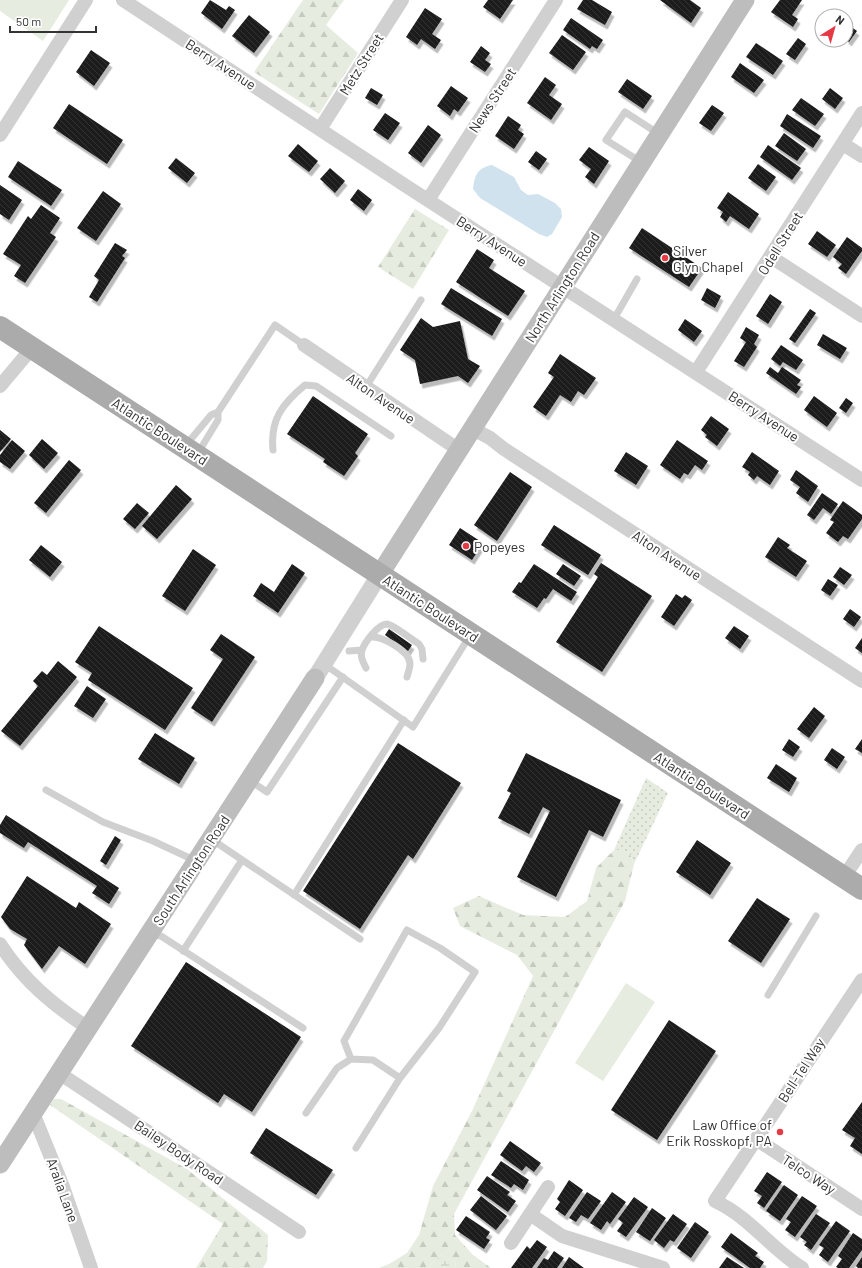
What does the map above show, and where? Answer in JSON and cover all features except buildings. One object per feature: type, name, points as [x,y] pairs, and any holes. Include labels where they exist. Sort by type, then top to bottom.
[{"type":"main road","name":"North Arlington Road","points":[[380,574],[745,0]]},
{"type":"main road","name":"Atlantic Boulevard","points":[[0,327],[853,883]]},
{"type":"main road","name":"South Arlington Road","points":[[0,1164],[319,671]]},
{"type":"street","points":[[0,135],[4,120],[86,0]]},
{"type":"street","name":"Berry Avenue","points":[[123,0],[428,200],[862,480]]},
{"type":"street","name":"Metz Street","points":[[320,129],[402,0]]},
{"type":"street","name":"News Street","points":[[428,200],[556,0]]},
{"type":"street","name":"Odell Street","points":[[696,372],[772,257],[862,113]]},
{"type":"street","points":[[843,144],[862,156]]},
{"type":"street","points":[[772,257],[862,316]]},
{"type":"street","name":"Alton Avenue","points":[[304,345],[459,450]]},
{"type":"street","points":[[0,386],[32,348]]},
{"type":"street","name":"Alton Avenue","points":[[472,429],[490,438],[504,449],[862,681]]},
{"type":"street","name":"South Arlington Road","points":[[319,671],[380,574]]},
{"type":"street","points":[[853,883],[862,850]]},
{"type":"street","points":[[0,944],[9,958],[33,986],[55,1006],[88,1028]]},
{"type":"street","name":"Bell-Tel Way","points":[[785,1263],[747,1220],[730,1208],[715,1201],[862,980]]},
{"type":"street","name":"Bailey Body Road","points":[[59,1073],[299,1232]]},
{"type":"street","name":"Aralia Lane","points":[[33,1113],[63,1187],[91,1268]]},
{"type":"street","name":"Telco Way","points":[[756,1139],[862,1209]]},
{"type":"street","points":[[511,1243],[548,1187]]},
{"type":"street","points":[[530,1214],[562,1236],[663,1268]]},
{"type":"street","points":[[785,1263],[802,1268]]},
{"type":"lane","points":[[642,162],[606,140],[625,112],[660,134]]},
{"type":"lane","points":[[614,320],[637,280]]},
{"type":"lane","points":[[366,388],[421,300]]},
{"type":"lane","points":[[191,451],[218,420],[218,412],[275,325],[304,345]]},
{"type":"lane","points":[[273,450],[271,434],[274,421],[294,394],[305,385],[316,386],[391,436]]},
{"type":"lane","points":[[191,451],[211,415],[218,412]]},
{"type":"lane","points":[[366,668],[362,659],[362,650],[377,627],[389,624],[419,644],[422,649],[423,659]]},
{"type":"lane","points":[[319,671],[343,677],[413,727],[471,634]]},
{"type":"lane","points":[[371,637],[379,636],[407,656],[410,664],[407,677]]},
{"type":"lane","points":[[349,651],[362,650]]},
{"type":"lane","points":[[249,780],[267,792],[343,677]]},
{"type":"lane","points":[[294,895],[404,720]]},
{"type":"lane","points":[[46,790],[103,822],[153,841],[196,861]]},
{"type":"lane","points":[[210,839],[360,939]]},
{"type":"lane","points":[[182,951],[242,860]]},
{"type":"lane","points":[[768,995],[816,916]]},
{"type":"lane","points":[[351,1059],[344,1041],[407,930],[440,948],[475,972],[439,1028],[400,1078],[356,1148]]},
{"type":"lane","points":[[148,935],[161,936],[303,1028]]},
{"type":"lane","points":[[306,1114],[337,1068],[351,1059],[373,1060],[400,1078]]},
{"type":"green space","points":[[0,0],[69,0],[43,41],[0,11]]},
{"type":"green space","points":[[303,0],[344,0],[326,25],[358,53],[319,114],[254,72]]},
{"type":"green space","points":[[415,209],[449,230],[413,289],[378,267]]},
{"type":"green space","points":[[646,778],[668,793],[634,864],[629,852],[614,850]]},
{"type":"green space","points":[[614,850],[629,852],[634,864],[625,901],[454,1214],[455,1235],[473,1255],[491,1268],[456,1268],[455,1262],[441,1255],[426,1268],[379,1268],[407,1253],[419,1235],[433,1186],[472,1111],[533,976],[517,955],[460,926],[453,908],[479,896],[523,915],[565,917],[587,901],[596,868]]},
{"type":"green space","points":[[626,983],[655,1002],[603,1081],[575,1063]]},
{"type":"green space","points":[[54,1099],[61,1099],[187,1169],[268,1235],[267,1261],[263,1268],[196,1268],[223,1224],[50,1105]]},
{"type":"green space","points":[[441,1255],[455,1262],[456,1268],[426,1268]]},
{"type":"water","points":[[492,165],[514,177],[521,190],[528,195],[538,194],[555,203],[561,209],[562,217],[552,234],[547,237],[539,234],[480,198],[473,189],[476,176],[480,170]]},
{"type":"place","name":"Silver Glyn Chapel","points":[[665,258]]},
{"type":"place","name":"Popeyes","points":[[466,546]]},
{"type":"place","name":"Law Office of Erik Rosskopf, PA","points":[[780,1132]]}]
